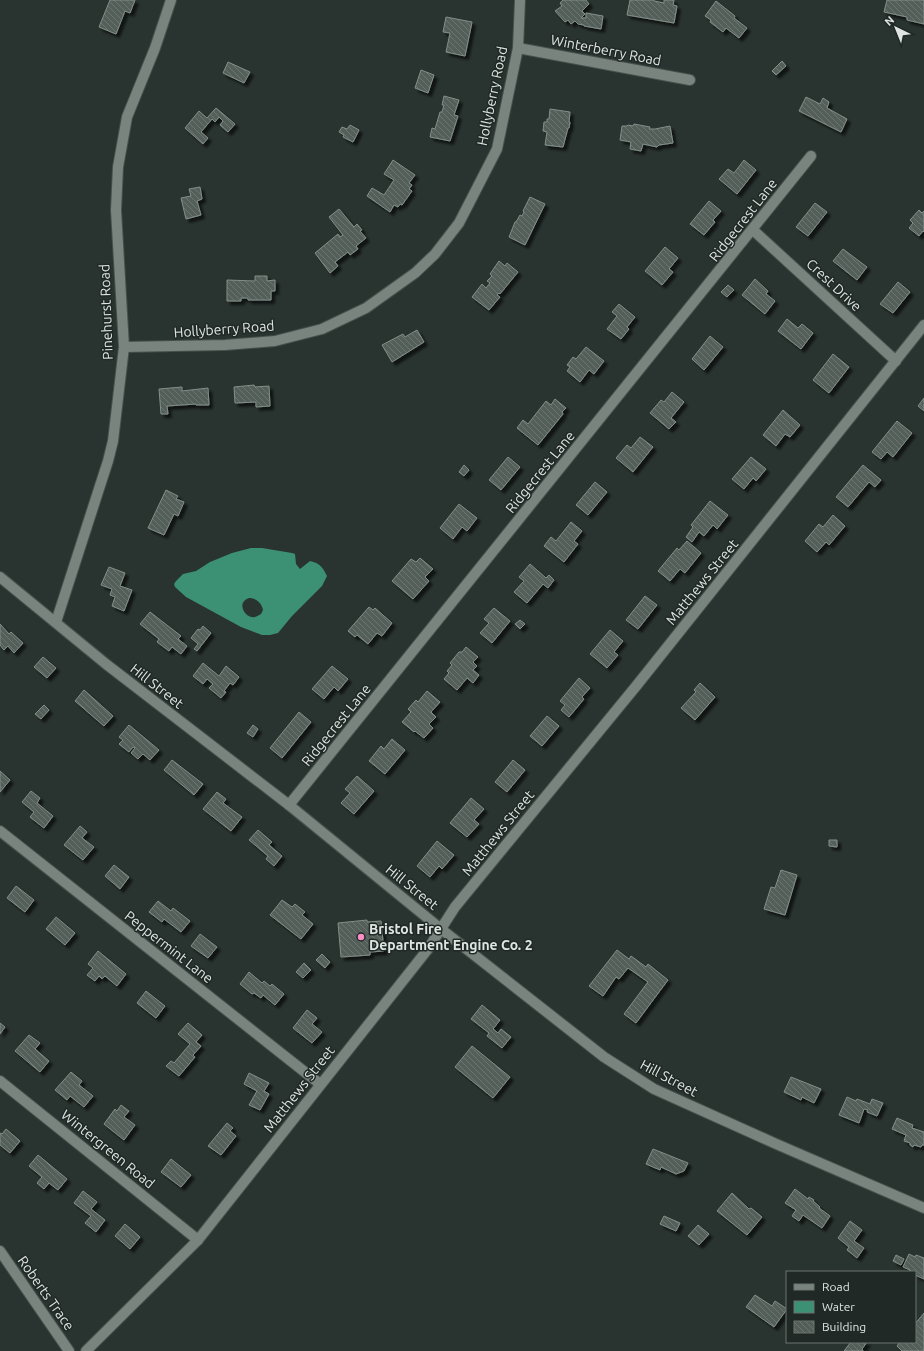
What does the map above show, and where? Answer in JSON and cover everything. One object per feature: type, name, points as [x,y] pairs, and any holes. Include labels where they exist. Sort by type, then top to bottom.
[{"type":"street","name":"Pinehurst Road","points":[[56,622],[108,461],[114,433],[124,347],[116,210],[118,167],[127,117],[155,48],[171,0]]},
{"type":"street","name":"Hollyberry Road","points":[[124,347],[225,345],[275,341],[322,329],[366,308],[415,273],[434,254],[459,223],[497,149],[518,48],[520,0]]},
{"type":"street","name":"Winterberry Road","points":[[518,48],[690,80]]},
{"type":"street","name":"Ridgecrest Lane","points":[[289,805],[811,156]]},
{"type":"street","name":"Crest Drive","points":[[753,230],[896,361]]},
{"type":"street","name":"Matthews Street","points":[[86,1351],[198,1240],[320,1084],[428,950],[455,907],[642,679],[924,326]]},
{"type":"street","name":"Hill Street","points":[[0,577],[106,664],[289,805],[441,930],[604,1057],[654,1089],[924,1208]]},
{"type":"street","name":"Peppermint Lane","points":[[0,831],[320,1084]]},
{"type":"street","name":"Wintergreen Road","points":[[0,1081],[198,1240]]},
{"type":"street","name":"Roberts Trace","points":[[0,1251],[69,1351]]},
{"type":"water","points":[[251,548],[262,548],[292,553],[295,554],[296,564],[300,569],[310,561],[321,566],[327,576],[322,586],[292,616],[278,633],[262,635],[241,627],[186,597],[175,587],[174,584],[183,574],[196,571],[210,562],[232,553]],"holes":[[[252,598],[260,603],[263,610],[261,614],[255,617],[248,616],[242,607],[245,600]]]},
{"type":"building","points":[[110,0],[135,0],[130,13],[125,11],[116,34],[99,27]]},
{"type":"building","points":[[563,0],[586,0],[589,4],[582,11],[585,14],[581,18],[586,18],[586,13],[603,16],[601,29],[584,26],[575,21],[571,24],[568,20],[565,22],[555,11],[562,6],[560,3]]},
{"type":"building","points":[[630,0],[654,0],[664,3],[664,0],[674,0],[673,5],[677,6],[674,23],[627,15]]},
{"type":"building","points":[[887,0],[924,0],[924,24],[907,20],[907,17],[884,12]]},
{"type":"building","points":[[716,1],[747,28],[739,38],[726,28],[723,32],[705,16]]},
{"type":"building","points":[[446,17],[472,22],[465,56],[446,52],[450,33],[443,32]]},
{"type":"building","points":[[782,61],[786,66],[776,75],[772,71]]},
{"type":"building","points":[[228,62],[250,72],[244,83],[223,73]]},
{"type":"building","points":[[421,70],[434,75],[428,93],[415,88]]},
{"type":"building","points":[[444,96],[459,100],[454,115],[458,116],[450,141],[430,137],[432,128],[435,129],[440,112],[442,112]]},
{"type":"building","points":[[806,97],[820,104],[823,98],[829,102],[827,108],[847,119],[841,132],[799,111]]},
{"type":"building","points":[[216,108],[235,124],[228,132],[220,125],[223,121],[219,117],[215,122],[212,119],[201,132],[208,138],[203,144],[185,128],[199,111],[207,118]]},
{"type":"building","points":[[550,109],[570,112],[569,128],[563,147],[545,145],[547,132],[543,131],[544,122],[547,122],[547,119],[549,119]]},
{"type":"building","points":[[634,124],[650,127],[649,129],[670,126],[673,143],[659,145],[657,147],[643,144],[641,151],[630,149],[631,142],[620,140],[622,126],[633,126]]},
{"type":"building","points":[[350,125],[359,130],[353,142],[343,137],[344,135],[339,132],[342,127],[347,129]]},
{"type":"building","points":[[393,160],[415,175],[409,183],[412,185],[409,189],[412,191],[402,205],[400,204],[398,207],[394,205],[390,212],[367,196],[372,188],[384,195],[394,180],[384,174]]},
{"type":"building","points":[[744,160],[756,170],[737,194],[719,179],[728,169],[734,173]]},
{"type":"building","points":[[200,187],[202,199],[197,201],[201,215],[186,219],[181,198],[191,196],[189,189]]},
{"type":"building","points":[[530,197],[545,204],[525,245],[509,237],[515,222],[520,215],[522,216]]},
{"type":"building","points":[[709,201],[721,211],[713,220],[715,222],[704,235],[690,224]]},
{"type":"building","points":[[815,203],[827,212],[808,236],[796,227]]},
{"type":"building","points":[[339,209],[354,227],[357,224],[362,230],[360,231],[366,238],[356,246],[358,249],[350,255],[348,252],[335,262],[338,266],[330,273],[315,253],[338,234],[340,237],[343,235],[329,217]]},
{"type":"building","points":[[919,210],[922,213],[924,211],[924,232],[923,231],[919,236],[909,228],[913,223],[910,220]]},
{"type":"building","points":[[665,247],[678,258],[669,269],[673,272],[662,285],[645,271]]},
{"type":"building","points":[[843,249],[867,267],[857,280],[833,261]]},
{"type":"building","points":[[499,261],[505,266],[507,263],[518,272],[500,294],[499,293],[497,295],[500,297],[489,310],[472,297],[482,284],[486,288],[490,283],[487,281],[492,276],[490,274]]},
{"type":"building","points":[[255,276],[267,276],[267,281],[275,280],[275,291],[271,291],[271,300],[248,300],[248,298],[241,298],[241,301],[227,301],[227,280],[255,281]]},
{"type":"building","points":[[755,279],[768,291],[766,294],[775,301],[765,314],[742,295]]},
{"type":"building","points":[[898,282],[910,292],[893,313],[880,304]]},
{"type":"building","points":[[728,285],[734,290],[727,297],[721,292]]},
{"type":"building","points":[[619,304],[635,317],[627,327],[629,329],[621,339],[607,329],[617,316],[612,312]]},
{"type":"building","points":[[787,319],[798,328],[802,324],[813,333],[801,349],[778,331]]},
{"type":"building","points":[[417,330],[424,342],[392,362],[382,345],[403,334],[405,337]]},
{"type":"building","points":[[710,336],[723,347],[704,370],[692,359]]},
{"type":"building","points":[[586,347],[604,361],[594,374],[589,370],[580,382],[567,371],[570,367],[567,365],[573,357],[576,359]]},
{"type":"building","points":[[833,354],[849,367],[829,393],[813,380]]},
{"type":"building","points":[[254,385],[255,387],[269,386],[270,406],[256,407],[256,402],[235,403],[234,387]]},
{"type":"building","points":[[182,387],[182,391],[208,388],[209,405],[196,404],[167,406],[168,414],[161,414],[159,389]]},
{"type":"building","points":[[672,392],[684,402],[671,418],[676,422],[669,429],[650,413],[661,400],[664,402]]},
{"type":"building","points":[[924,398],[924,411],[918,406]]},
{"type":"building","points":[[555,399],[566,408],[562,412],[563,414],[538,445],[517,428],[523,420],[528,424],[546,401],[551,405]]},
{"type":"building","points":[[783,410],[800,425],[790,437],[785,434],[776,446],[763,435]]},
{"type":"building","points":[[897,421],[912,433],[893,457],[887,452],[881,459],[872,452]]},
{"type":"building","points":[[640,437],[653,447],[633,472],[616,458],[627,445],[631,448]]},
{"type":"building","points":[[508,457],[520,467],[501,490],[489,480]]},
{"type":"building","points":[[751,457],[766,469],[756,481],[753,478],[744,489],[732,479]]},
{"type":"building","points":[[464,465],[469,470],[464,476],[459,472]]},
{"type":"building","points":[[863,465],[881,480],[875,487],[869,482],[848,507],[836,497]]},
{"type":"building","points":[[595,482],[607,492],[588,515],[576,505]]},
{"type":"building","points":[[166,490],[178,496],[176,499],[184,502],[178,516],[174,514],[164,535],[148,528]]},
{"type":"building","points":[[710,501],[728,515],[717,529],[713,525],[704,536],[699,532],[692,542],[686,537],[693,527],[691,525]]},
{"type":"building","points":[[459,504],[477,518],[467,531],[462,527],[453,539],[440,528]]},
{"type":"building","points":[[833,515],[845,526],[829,545],[826,542],[817,552],[805,541],[819,524],[823,527]]},
{"type":"building","points":[[571,522],[582,531],[574,541],[578,544],[564,562],[544,546],[551,537],[556,541]]},
{"type":"building","points":[[687,541],[701,553],[685,573],[680,569],[670,581],[658,571],[677,548],[679,550]]},
{"type":"building","points":[[420,558],[433,569],[425,577],[429,581],[413,599],[392,581],[411,559],[416,562]]},
{"type":"building","points":[[530,564],[546,578],[549,575],[554,580],[548,588],[543,584],[527,603],[514,592],[524,581],[519,577]]},
{"type":"building","points":[[109,567],[125,573],[120,586],[132,590],[124,611],[112,606],[115,597],[110,595],[112,589],[101,585]]},
{"type":"building","points":[[645,596],[657,605],[638,629],[626,620]]},
{"type":"building","points":[[369,607],[373,610],[375,608],[392,623],[382,636],[377,633],[368,644],[357,635],[355,637],[348,631]]},
{"type":"building","points":[[494,608],[510,621],[492,643],[480,633],[489,623],[484,619]]},
{"type":"building","points":[[150,612],[181,636],[178,639],[187,646],[181,654],[172,647],[169,651],[157,642],[159,639],[140,624]]},
{"type":"building","points":[[520,620],[525,624],[520,629],[515,624]]},
{"type":"building","points":[[0,624],[9,634],[11,632],[23,643],[14,653],[8,646],[4,650],[0,645]]},
{"type":"building","points":[[203,626],[211,633],[197,651],[194,649],[198,644],[191,638],[198,629],[200,630]]},
{"type":"building","points":[[610,630],[623,641],[614,652],[618,655],[607,668],[590,654]]},
{"type":"building","points":[[466,647],[478,657],[473,662],[477,666],[473,670],[479,675],[473,683],[467,678],[457,690],[444,679],[449,673],[447,671],[452,665],[450,663],[459,652],[462,652]]},
{"type":"building","points":[[43,657],[56,668],[47,678],[34,667]]},
{"type":"building","points":[[203,663],[219,676],[226,666],[239,677],[233,685],[230,683],[224,691],[226,692],[221,698],[209,688],[213,684],[207,679],[203,684],[193,676]]},
{"type":"building","points":[[332,666],[348,679],[338,691],[334,687],[324,699],[312,689]]},
{"type":"building","points":[[579,678],[590,688],[582,697],[584,699],[569,717],[561,710],[565,705],[560,701]]},
{"type":"building","points":[[700,683],[715,697],[695,720],[681,708],[696,692],[694,690]]},
{"type":"building","points":[[84,690],[113,716],[104,726],[75,701]]},
{"type":"building","points":[[427,691],[440,702],[431,712],[436,717],[429,724],[433,728],[424,738],[402,722],[411,712],[408,709],[416,700],[418,702]]},
{"type":"building","points":[[44,705],[49,710],[41,719],[35,714]]},
{"type":"building","points":[[299,712],[311,722],[282,758],[270,748]]},
{"type":"building","points":[[547,716],[559,726],[542,746],[530,736]]},
{"type":"building","points":[[129,725],[159,750],[150,760],[143,754],[138,759],[131,753],[135,748],[133,747],[129,752],[119,744],[123,740],[119,737]]},
{"type":"building","points":[[253,725],[258,729],[253,737],[247,733]]},
{"type":"building","points":[[392,739],[405,750],[385,774],[369,761],[381,746],[384,749]]},
{"type":"building","points":[[172,760],[203,784],[194,795],[164,770]]},
{"type":"building","points":[[513,760],[525,770],[507,792],[495,782]]},
{"type":"building","points":[[0,771],[10,780],[0,792]]},
{"type":"building","points":[[357,776],[374,791],[354,814],[341,803],[350,793],[345,789]]},
{"type":"building","points":[[31,791],[40,798],[37,803],[53,816],[44,828],[30,817],[34,812],[22,802]]},
{"type":"building","points":[[217,792],[226,799],[223,803],[242,817],[231,831],[203,809]]},
{"type":"building","points":[[471,798],[484,809],[474,820],[479,824],[467,837],[450,823]]},
{"type":"building","points":[[80,826],[87,832],[82,838],[94,847],[83,860],[64,845]]},
{"type":"building","points":[[258,830],[272,842],[269,845],[282,856],[274,866],[266,859],[268,856],[249,840]]},
{"type":"building","points":[[829,840],[837,840],[837,847],[829,846]]},
{"type":"building","points":[[437,841],[454,855],[442,869],[439,866],[430,877],[417,866]]},
{"type":"building","points":[[114,865],[129,877],[120,889],[105,876]]},
{"type":"building","points":[[781,870],[797,875],[785,915],[764,909],[771,887],[775,888]]},
{"type":"building","points":[[16,886],[34,900],[25,912],[7,898]]},
{"type":"building","points":[[282,900],[292,907],[295,904],[305,912],[302,915],[313,924],[301,939],[270,915]]},
{"type":"building","points":[[158,901],[171,911],[173,908],[190,921],[181,932],[164,919],[162,922],[149,912]]},
{"type":"building","points":[[56,917],[75,933],[65,945],[46,929]]},
{"type":"building","name":"Bristol Fire Department Engine Co. 2","points":[[367,920],[367,922],[381,921],[384,951],[370,952],[370,955],[341,957],[338,923]]},
{"type":"building","points":[[200,934],[217,947],[208,958],[191,946]]},
{"type":"building","points":[[617,950],[629,959],[631,956],[646,967],[648,964],[668,980],[636,1023],[624,1014],[648,982],[628,968],[619,979],[616,977],[603,996],[589,986]]},
{"type":"building","points":[[98,951],[126,974],[117,986],[105,976],[102,979],[99,976],[95,981],[87,975],[93,968],[88,964]]},
{"type":"building","points":[[322,954],[330,962],[325,968],[316,960]]},
{"type":"building","points":[[304,963],[311,970],[303,978],[296,972]]},
{"type":"building","points":[[249,972],[262,983],[264,981],[270,986],[272,984],[284,994],[275,1005],[263,995],[261,998],[254,993],[252,994],[240,984]]},
{"type":"building","points":[[146,991],[165,1006],[156,1018],[137,1003]]},
{"type":"building","points":[[482,1005],[500,1020],[493,1029],[498,1033],[501,1029],[511,1037],[502,1048],[487,1036],[489,1033],[471,1019]]},
{"type":"building","points":[[307,1010],[317,1018],[312,1024],[322,1032],[312,1043],[293,1028]]},
{"type":"building","points":[[0,1023],[5,1027],[0,1034]]},
{"type":"building","points":[[188,1023],[202,1035],[196,1042],[201,1046],[193,1055],[195,1057],[179,1076],[166,1066],[171,1061],[174,1063],[190,1044],[178,1034]]},
{"type":"building","points":[[29,1035],[40,1043],[35,1049],[49,1061],[40,1072],[15,1051]]},
{"type":"building","points":[[472,1046],[510,1077],[493,1098],[455,1067]]},
{"type":"building","points":[[71,1072],[82,1081],[79,1085],[93,1096],[84,1107],[70,1096],[67,1100],[55,1090]]},
{"type":"building","points":[[249,1073],[269,1083],[264,1091],[269,1094],[260,1110],[249,1105],[257,1091],[244,1084]]},
{"type":"building","points":[[791,1077],[821,1089],[814,1103],[802,1097],[801,1100],[784,1092]]},
{"type":"building","points":[[847,1097],[856,1101],[857,1099],[870,1104],[872,1099],[883,1103],[877,1116],[867,1112],[868,1110],[864,1109],[859,1123],[839,1115]]},
{"type":"building","points":[[121,1105],[129,1111],[124,1117],[135,1125],[124,1140],[104,1124],[115,1109],[117,1111]]},
{"type":"building","points":[[897,1118],[913,1125],[912,1128],[924,1132],[924,1145],[921,1147],[914,1145],[913,1147],[910,1143],[904,1141],[906,1135],[892,1129]]},
{"type":"building","points":[[227,1123],[233,1128],[230,1131],[236,1136],[221,1155],[208,1146]]},
{"type":"building","points":[[6,1129],[20,1141],[10,1153],[0,1145],[0,1133],[2,1134]]},
{"type":"building","points":[[653,1149],[688,1163],[684,1171],[676,1174],[661,1167],[660,1170],[646,1164]]},
{"type":"building","points":[[38,1155],[67,1179],[58,1190],[49,1183],[44,1189],[37,1183],[42,1177],[29,1166]]},
{"type":"building","points":[[171,1159],[191,1175],[181,1187],[161,1172]]},
{"type":"building","points":[[795,1189],[808,1199],[809,1197],[814,1200],[813,1201],[820,1207],[819,1208],[830,1216],[822,1228],[803,1215],[799,1221],[792,1216],[796,1210],[785,1203]]},
{"type":"building","points":[[83,1191],[97,1202],[91,1209],[105,1220],[96,1232],[85,1223],[91,1216],[74,1203]]},
{"type":"building","points":[[732,1193],[749,1209],[751,1208],[762,1217],[747,1235],[717,1211]]},
{"type":"building","points":[[664,1216],[680,1223],[676,1231],[660,1224]]},
{"type":"building","points":[[850,1221],[862,1230],[854,1241],[864,1248],[857,1258],[847,1250],[849,1247],[838,1238]]},
{"type":"building","points":[[125,1224],[140,1237],[130,1249],[115,1236]]},
{"type":"building","points":[[698,1225],[709,1234],[699,1245],[688,1236]]},
{"type":"building","points":[[909,1254],[915,1257],[916,1255],[924,1258],[924,1279],[916,1275],[916,1271],[910,1271],[903,1267]]},
{"type":"building","points":[[896,1255],[904,1259],[901,1265],[893,1261]]},
{"type":"building","points":[[755,1295],[772,1306],[775,1301],[786,1308],[786,1310],[774,1327],[746,1307]]},
{"type":"building","points":[[924,1313],[924,1351],[902,1351],[897,1346],[899,1343],[916,1343],[916,1323]]},
{"type":"building","points":[[850,1343],[866,1343],[862,1349],[863,1351],[844,1351]]},
{"type":"place","name":"Bristol Fire Department Engine Co. 2","points":[[361,937]]}]
